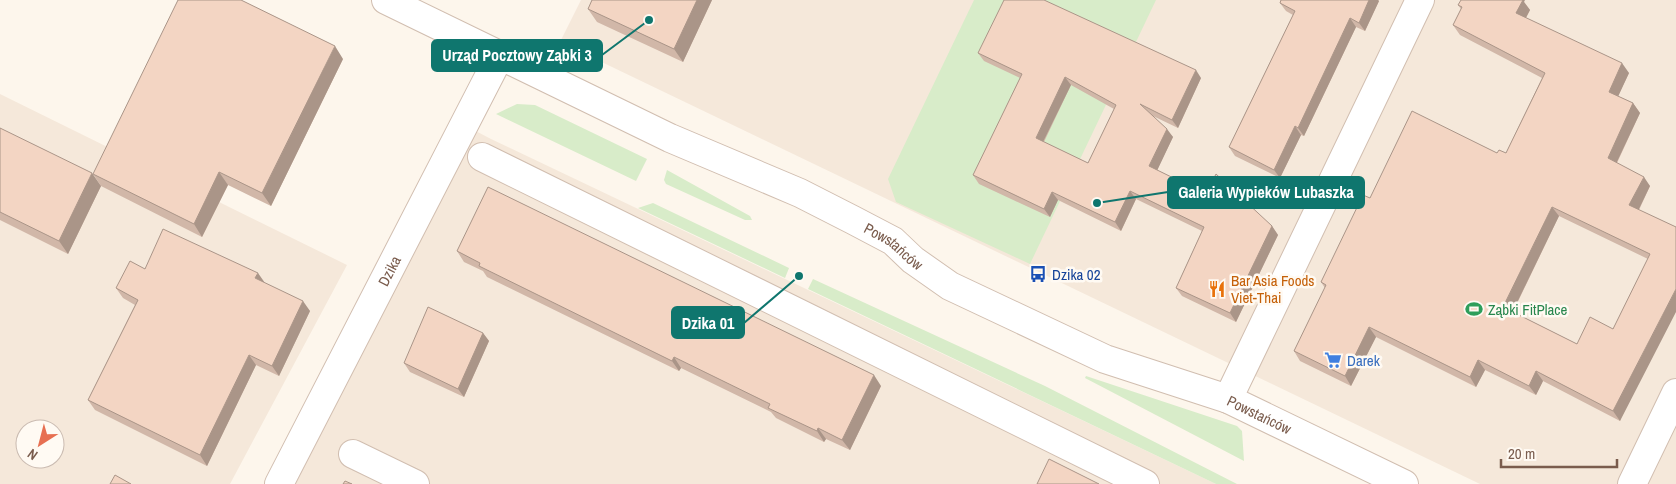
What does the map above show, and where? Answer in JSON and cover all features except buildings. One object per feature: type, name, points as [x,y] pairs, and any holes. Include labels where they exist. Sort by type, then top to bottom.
[{"type":"street","name":"Powstańców","points":[[386,0],[670,138],[800,193],[893,242],[913,260],[950,286],[1106,359],[1228,399],[1404,484]]},
{"type":"street","points":[[1228,399],[1420,0]]},
{"type":"street","name":"Dzika","points":[[278,484],[499,56]]},
{"type":"street","points":[[482,156],[1146,484]]},
{"type":"street","points":[[1632,484],[1676,393]]},
{"type":"street","points":[[353,454],[415,484]]},
{"type":"shaded area","points":[[581,0],[1676,0],[1676,484],[1480,484],[560,42]]},
{"type":"shaded area","points":[[0,94],[347,265],[230,484],[0,484]]},
{"type":"shaded area","points":[[468,127],[491,139],[1216,484],[282,484]]},
{"type":"green space","points":[[974,0],[1156,0],[1030,264],[896,202],[888,179]]},
{"type":"green space","points":[[517,104],[535,105],[647,159],[636,181],[496,114]]},
{"type":"green space","points":[[667,170],[750,216],[752,220],[745,220],[666,184],[664,180]]},
{"type":"green space","points":[[653,203],[789,268],[785,278],[638,208]]},
{"type":"green space","points":[[813,279],[1045,386],[1237,484],[1216,484],[808,289]]},
{"type":"green space","points":[[1086,376],[1237,426],[1242,431],[1244,461],[1085,378]]},
{"type":"place","name":"Urząd Pocztowy Ząbki 3","points":[[649,20]]},
{"type":"place","name":"Galeria Wypieków Lubaszka","points":[[1097,203]]},
{"type":"place","name":"Dzika 02","points":[[1038,274]]},
{"type":"place","name":"Dzika 01","points":[[799,276]]},
{"type":"place","name":"Bar Asia Foods Viet-Thai","points":[[1217,289]]},
{"type":"place","name":"Ząbki FitPlace","points":[[1474,309]]},
{"type":"place","name":"Darek","points":[[1333,360]]}]
